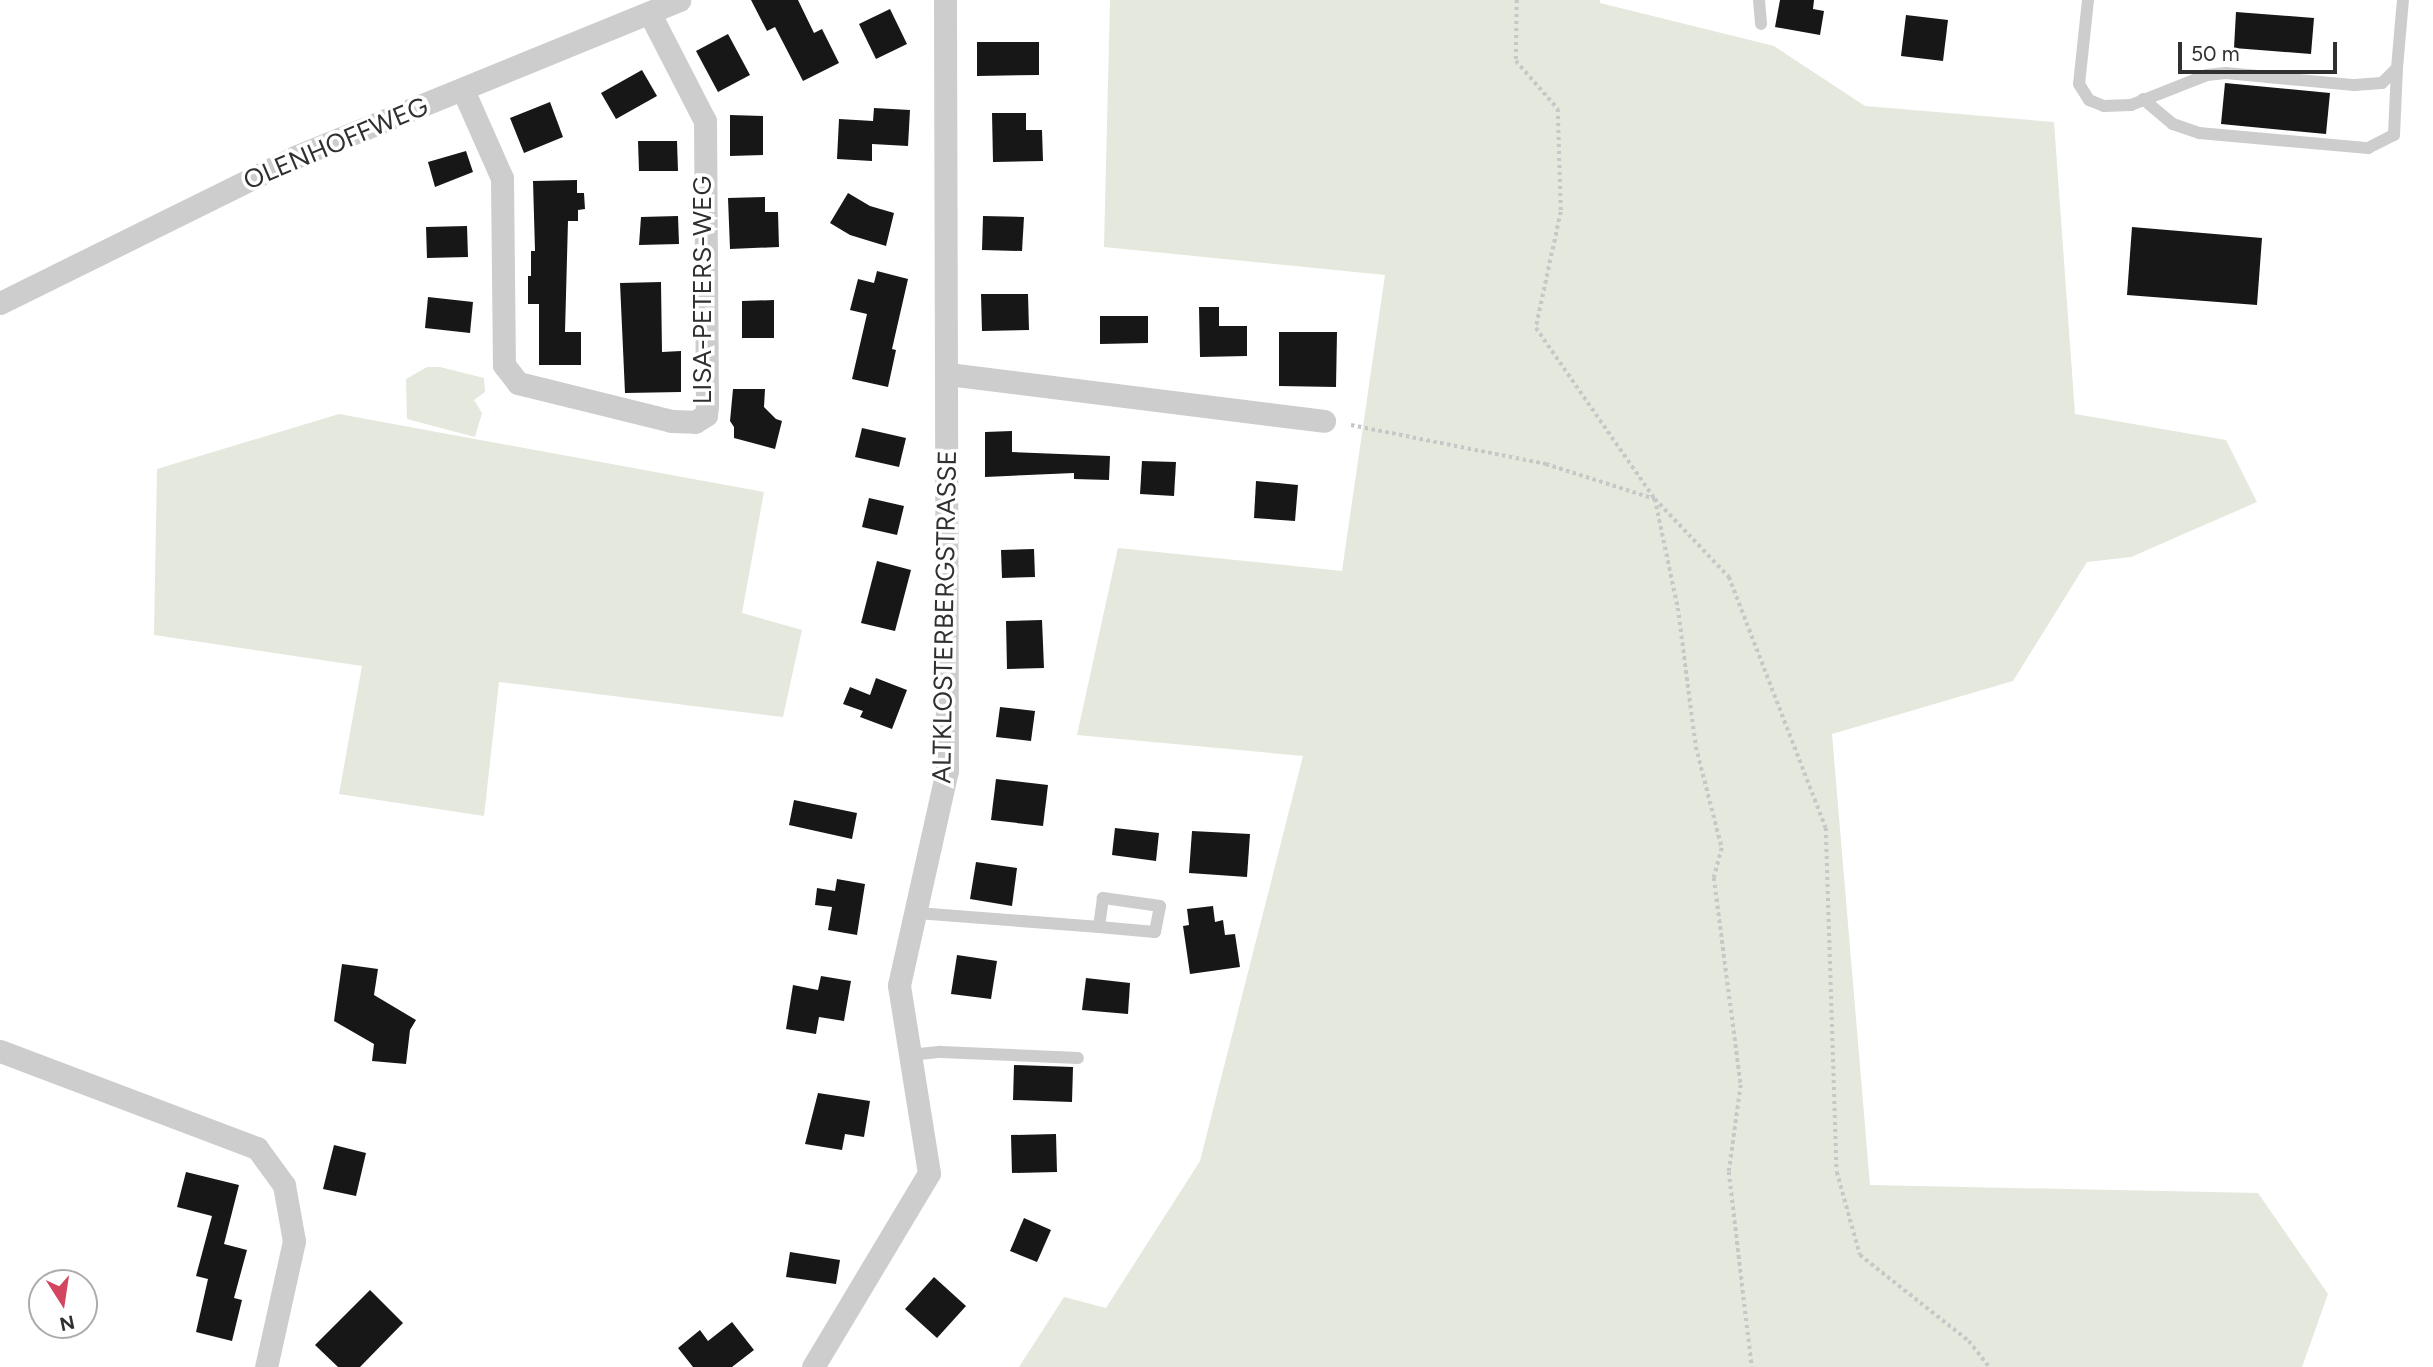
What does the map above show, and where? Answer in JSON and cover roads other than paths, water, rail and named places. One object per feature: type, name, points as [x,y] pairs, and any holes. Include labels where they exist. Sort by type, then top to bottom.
[{"type":"street","name":"OLENHOFFWEG","points":[[0,303],[296,157],[679,0]]},
{"type":"street","name":"ALTKLOSTERBERGSTRASSE","points":[[813,1367],[929,1173],[899,985],[947,771],[945,0]]},
{"type":"street","name":"LISA-PETERS-WEG","points":[[463,90],[502,178],[504,365],[517,383],[671,421],[695,422],[706,415],[705,121],[650,14]]},
{"type":"street","points":[[948,374],[1324,421]]},
{"type":"street","points":[[0,1051],[257,1148],[284,1185],[294,1241],[266,1367]]},
{"type":"lane","points":[[1759,0],[1761,24]]},
{"type":"lane","points":[[2088,0],[2079,84],[2089,100],[2104,106],[2131,105],[2207,75],[2226,73],[2354,85],[2382,83],[2397,68]]},
{"type":"lane","points":[[2143,99],[2173,124],[2199,133],[2368,148],[2394,135],[2403,0]]},
{"type":"lane","points":[[917,913],[1155,932],[1160,906],[1103,898],[1099,927]]},
{"type":"lane","points":[[910,1055],[941,1052],[1078,1058]]}]
